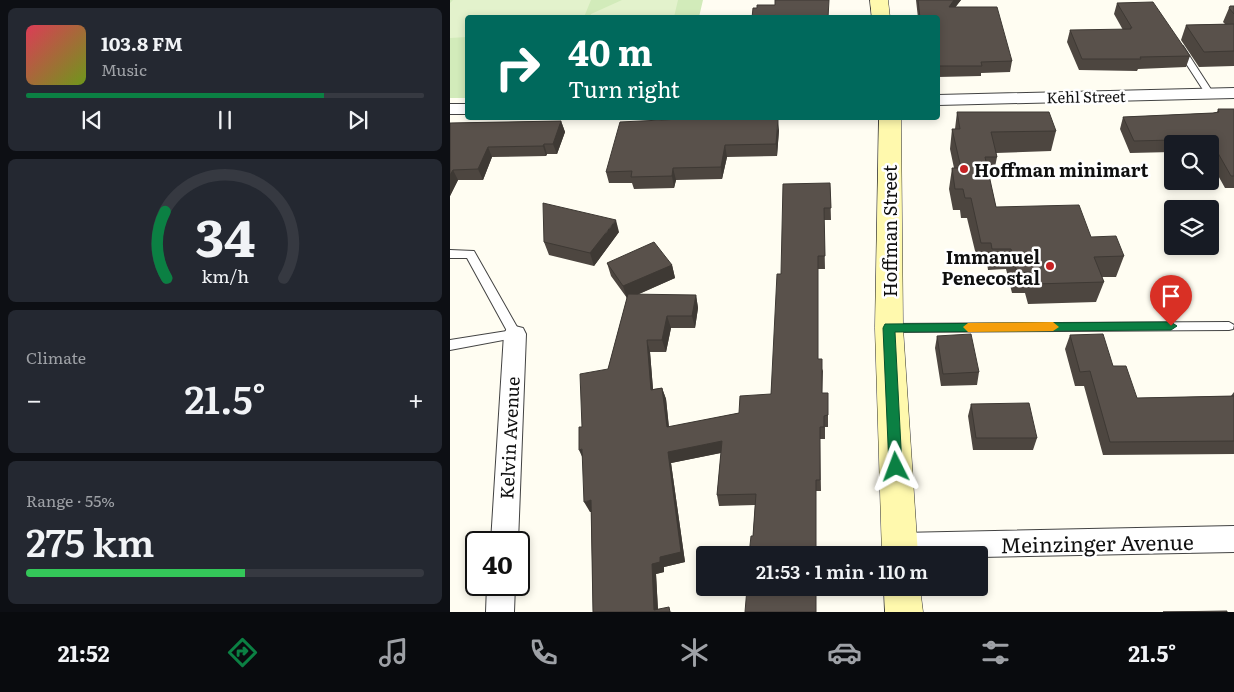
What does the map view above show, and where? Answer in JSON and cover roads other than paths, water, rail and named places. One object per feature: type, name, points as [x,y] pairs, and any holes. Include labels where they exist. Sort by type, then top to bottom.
[{"type":"street","points":[[879,0],[881,15]]},
{"type":"street","name":"Kehl Street","points":[[940,100],[1234,93]]},
{"type":"street","points":[[450,109],[465,109]]},
{"type":"street","name":"Hoffman Street","points":[[890,120],[889,328],[900,546]]},
{"type":"street","name":"Kelvin Avenue","points":[[505,531],[515,334]]},
{"type":"street","name":"Meinzinger Avenue","points":[[988,548],[1234,539]]},
{"type":"street","points":[[500,612],[501,596]]},
{"type":"street","points":[[903,596],[904,612]]},
{"type":"lane","points":[[1173,36],[1210,94]]},
{"type":"lane","points":[[450,254],[470,254],[515,334],[450,345]]},
{"type":"lane","points":[[889,328],[1229,326]]},
{"type":"place","name":"Hoffman minimart","points":[[964,169]]},
{"type":"place","name":"Immanuel Penecostal","points":[[1050,266]]}]
